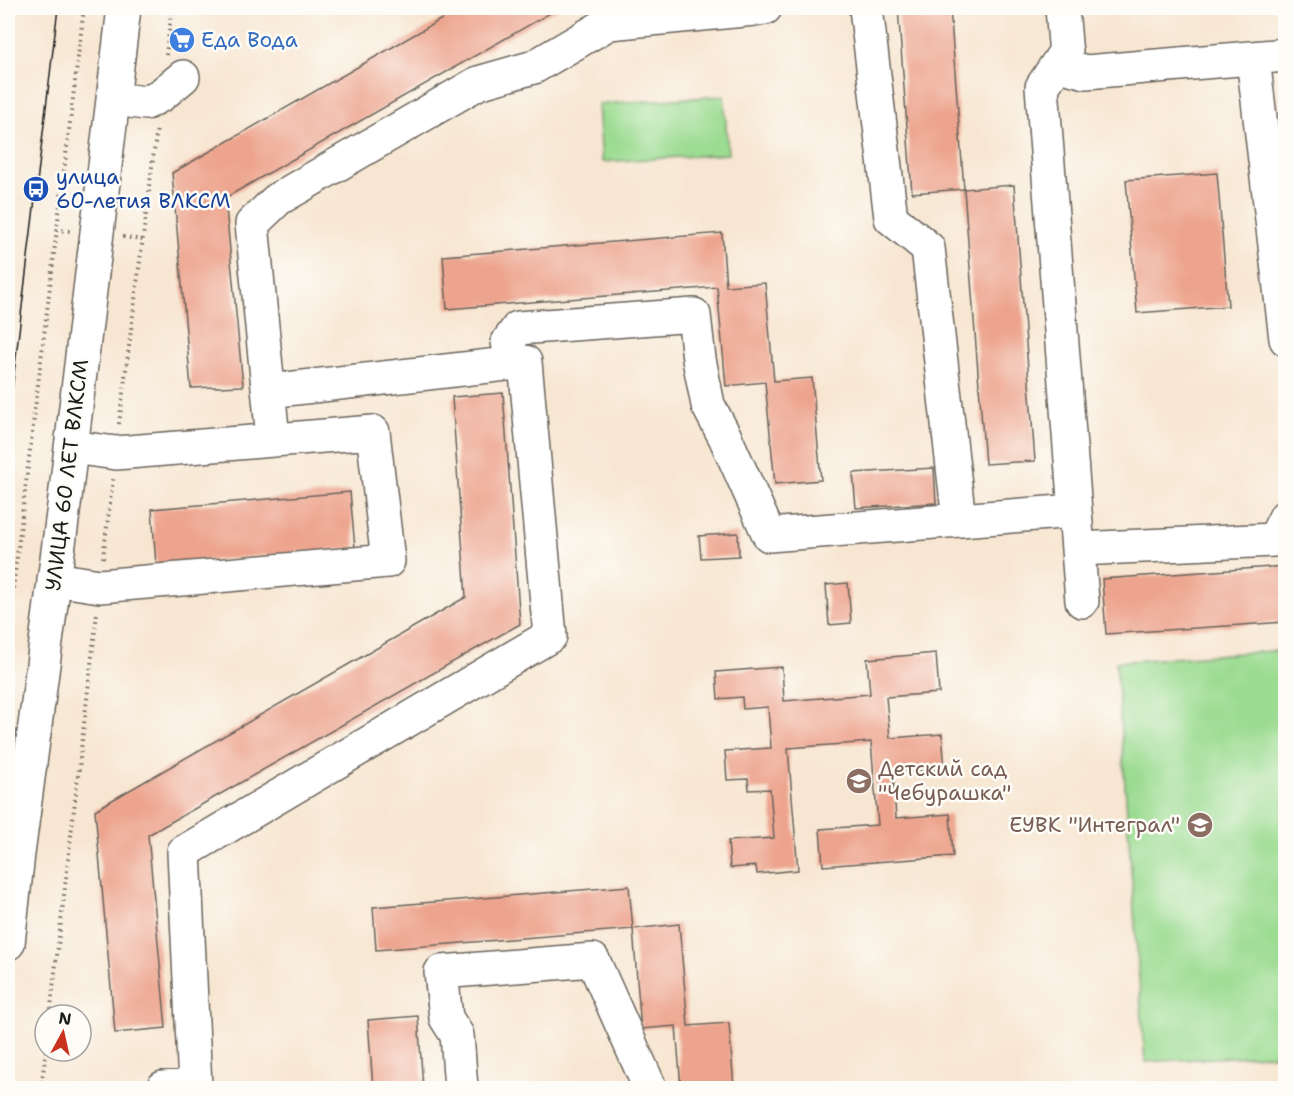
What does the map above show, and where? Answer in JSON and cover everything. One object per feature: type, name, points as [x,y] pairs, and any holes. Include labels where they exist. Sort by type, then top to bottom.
[{"type":"street","name":"УЛИЦА 60 ЛЕТ ВЛКСМ","points":[[8,943],[15,810],[54,579],[124,8]]},
{"type":"street","points":[[273,439],[252,224],[278,199],[478,83],[534,67],[609,23],[765,8]]},
{"type":"street","points":[[866,8],[891,218],[928,248],[959,520]]},
{"type":"street","points":[[1062,8],[1068,67],[1086,72],[1286,55]]},
{"type":"street","points":[[1066,51],[1042,87],[1082,601]]},
{"type":"street","points":[[1253,58],[1276,173],[1286,339]]},
{"type":"street","points":[[113,99],[146,103],[172,86]]},
{"type":"street","points":[[512,363],[508,342],[518,328],[694,315],[699,359],[708,405],[769,535],[1074,512]]},
{"type":"street","points":[[163,1089],[195,1086],[184,852],[550,636],[525,362],[268,391]]},
{"type":"street","points":[[54,579],[100,586],[388,561],[373,432],[116,453],[71,447]]},
{"type":"street","points":[[1078,549],[1274,540],[1286,516]]},
{"type":"street","points":[[462,1089],[458,1035],[446,1018],[441,972],[593,960],[650,1089]]},
{"type":"path","points":[[8,630],[84,8]]},
{"type":"path","points":[[51,1003],[116,453],[172,86],[172,8]]},
{"type":"path","points":[[41,1089],[44,1063]]},
{"type":"green space","points":[[724,96],[728,154],[602,162],[598,104]]},
{"type":"green space","name":"ЕУВК \"Интеграл\"","points":[[1285,650],[1285,1054],[1145,1062],[1116,662]]},
{"type":"building","points":[[461,8],[559,8],[225,198],[243,386],[191,388],[172,173]]},
{"type":"building","points":[[898,8],[950,8],[964,189],[912,193]]},
{"type":"building","points":[[1217,173],[1228,306],[1137,313],[1126,180]]},
{"type":"building","points":[[1014,185],[1035,461],[985,464],[964,189]]},
{"type":"building","points":[[722,233],[726,286],[765,283],[774,381],[812,378],[821,480],[775,484],[765,382],[726,386],[717,287],[447,309],[443,256]]},
{"type":"building","points":[[503,393],[520,624],[148,835],[166,1028],[115,1033],[95,810],[466,597],[452,397]]},
{"type":"building","points":[[934,468],[936,503],[856,508],[853,473]]},
{"type":"building","points":[[350,492],[355,548],[156,565],[152,509]]},
{"type":"building","points":[[738,533],[739,556],[701,558],[699,536]]},
{"type":"building","points":[[1286,566],[1286,622],[1106,634],[1102,579]]},
{"type":"building","points":[[848,583],[851,623],[829,625],[826,585]]},
{"type":"building","points":[[936,653],[939,693],[886,697],[890,738],[942,734],[945,769],[893,773],[896,818],[950,814],[953,856],[823,866],[820,829],[878,825],[871,742],[788,748],[798,870],[757,874],[756,866],[730,868],[728,841],[774,838],[770,789],[749,790],[748,779],[727,780],[725,751],[771,748],[768,707],[743,709],[742,697],[718,699],[716,672],[782,667],[784,701],[870,694],[867,659]]},
{"type":"building","points":[[629,886],[633,929],[376,950],[373,907]]},
{"type":"building","points":[[679,924],[688,1026],[729,1023],[734,1088],[681,1088],[676,1026],[641,1029],[633,929]]},
{"type":"building","points":[[418,1016],[423,1088],[373,1088],[368,1020]]},
{"type":"tram line","points":[[8,423],[58,8]]},
{"type":"place","name":"Еда Вода","points":[[182,40]]},
{"type":"place","name":"улица 60-летия ВЛКСМ","points":[[36,189]]},
{"type":"place","name":"Детский сад \"Чебурашка\"","points":[[859,781]]},
{"type":"place","name":"ЕУВК \"Интеграл\"","points":[[1200,825]]}]
